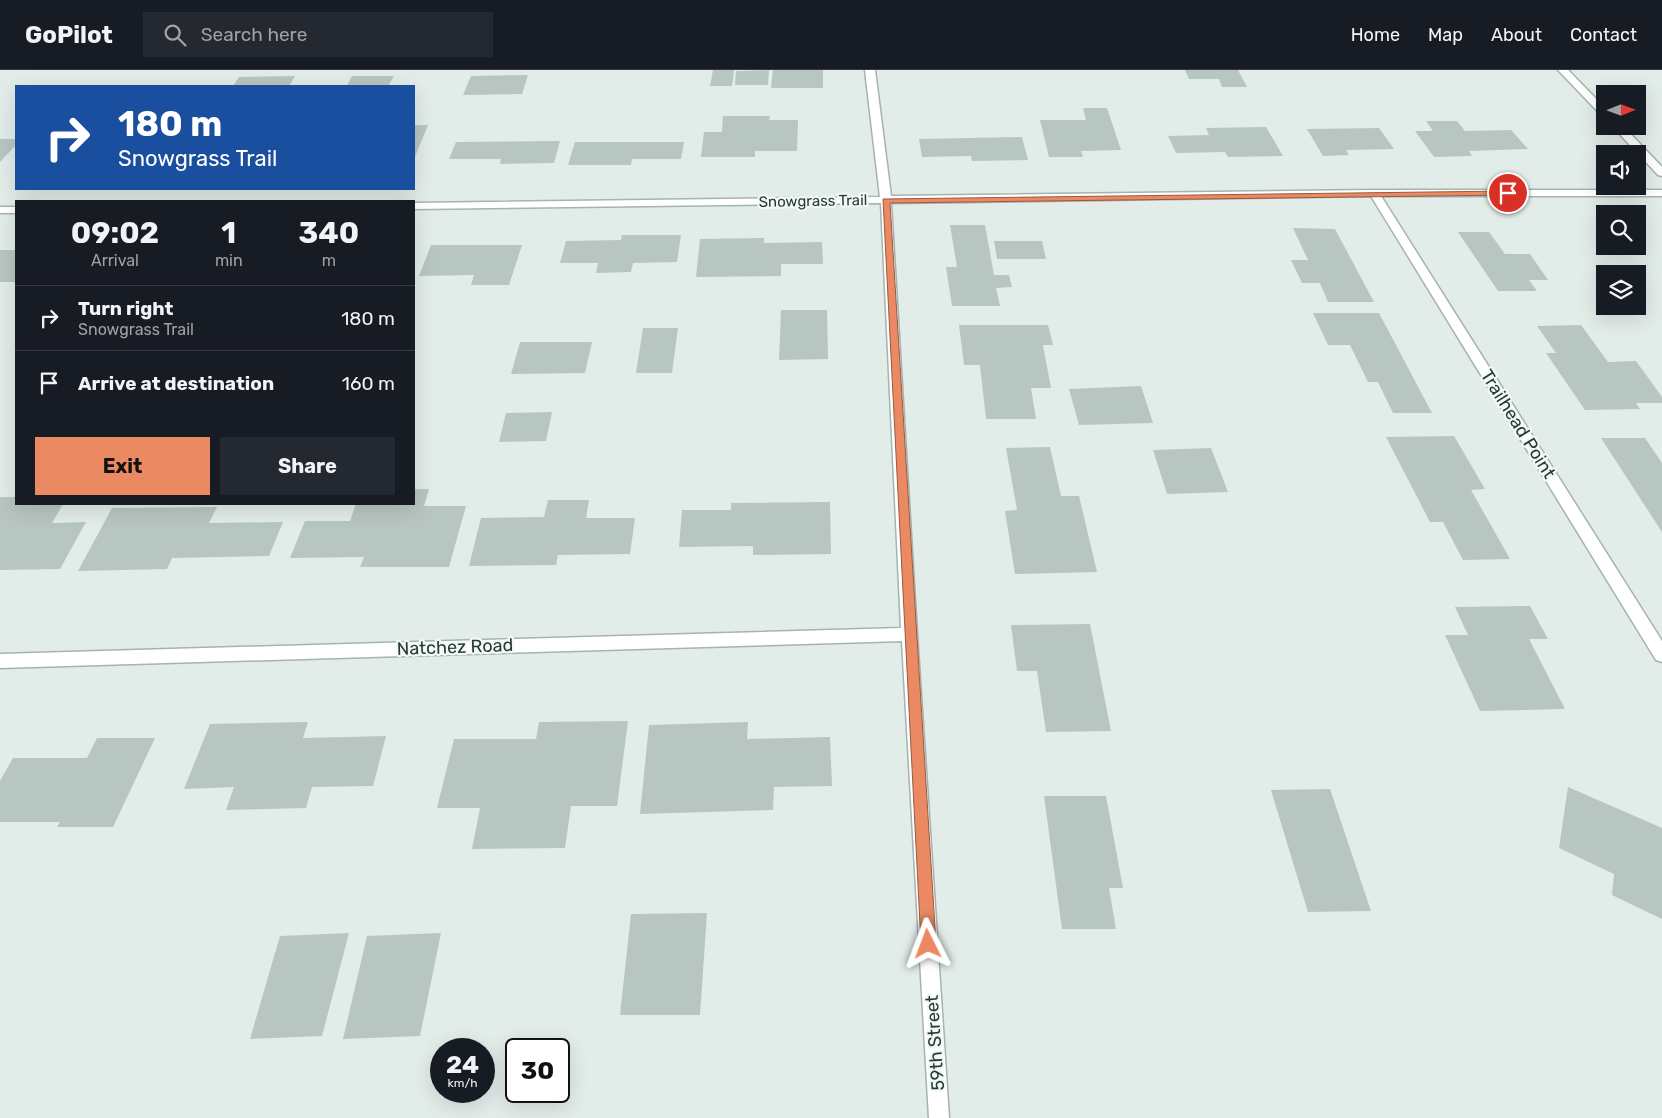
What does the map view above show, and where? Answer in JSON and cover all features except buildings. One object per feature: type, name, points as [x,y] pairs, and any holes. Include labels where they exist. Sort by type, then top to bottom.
[{"type":"street","name":"59th Street","points":[[870,70],[886,201],[909,634],[939,1118]]},
{"type":"street","points":[[1563,70],[1596,105]]},
{"type":"street","points":[[1626,135],[1662,173]]},
{"type":"street","name":"Snowgrass Trail","points":[[415,206],[1374,194],[1662,193]]},
{"type":"street","name":"Trailhead Point","points":[[1374,194],[1662,655]]},
{"type":"street","points":[[0,210],[15,210]]},
{"type":"street","name":"Natchez Road","points":[[0,660],[909,634]]},
{"type":"route","points":[[928,944],[886,201],[1508,193]]}]
